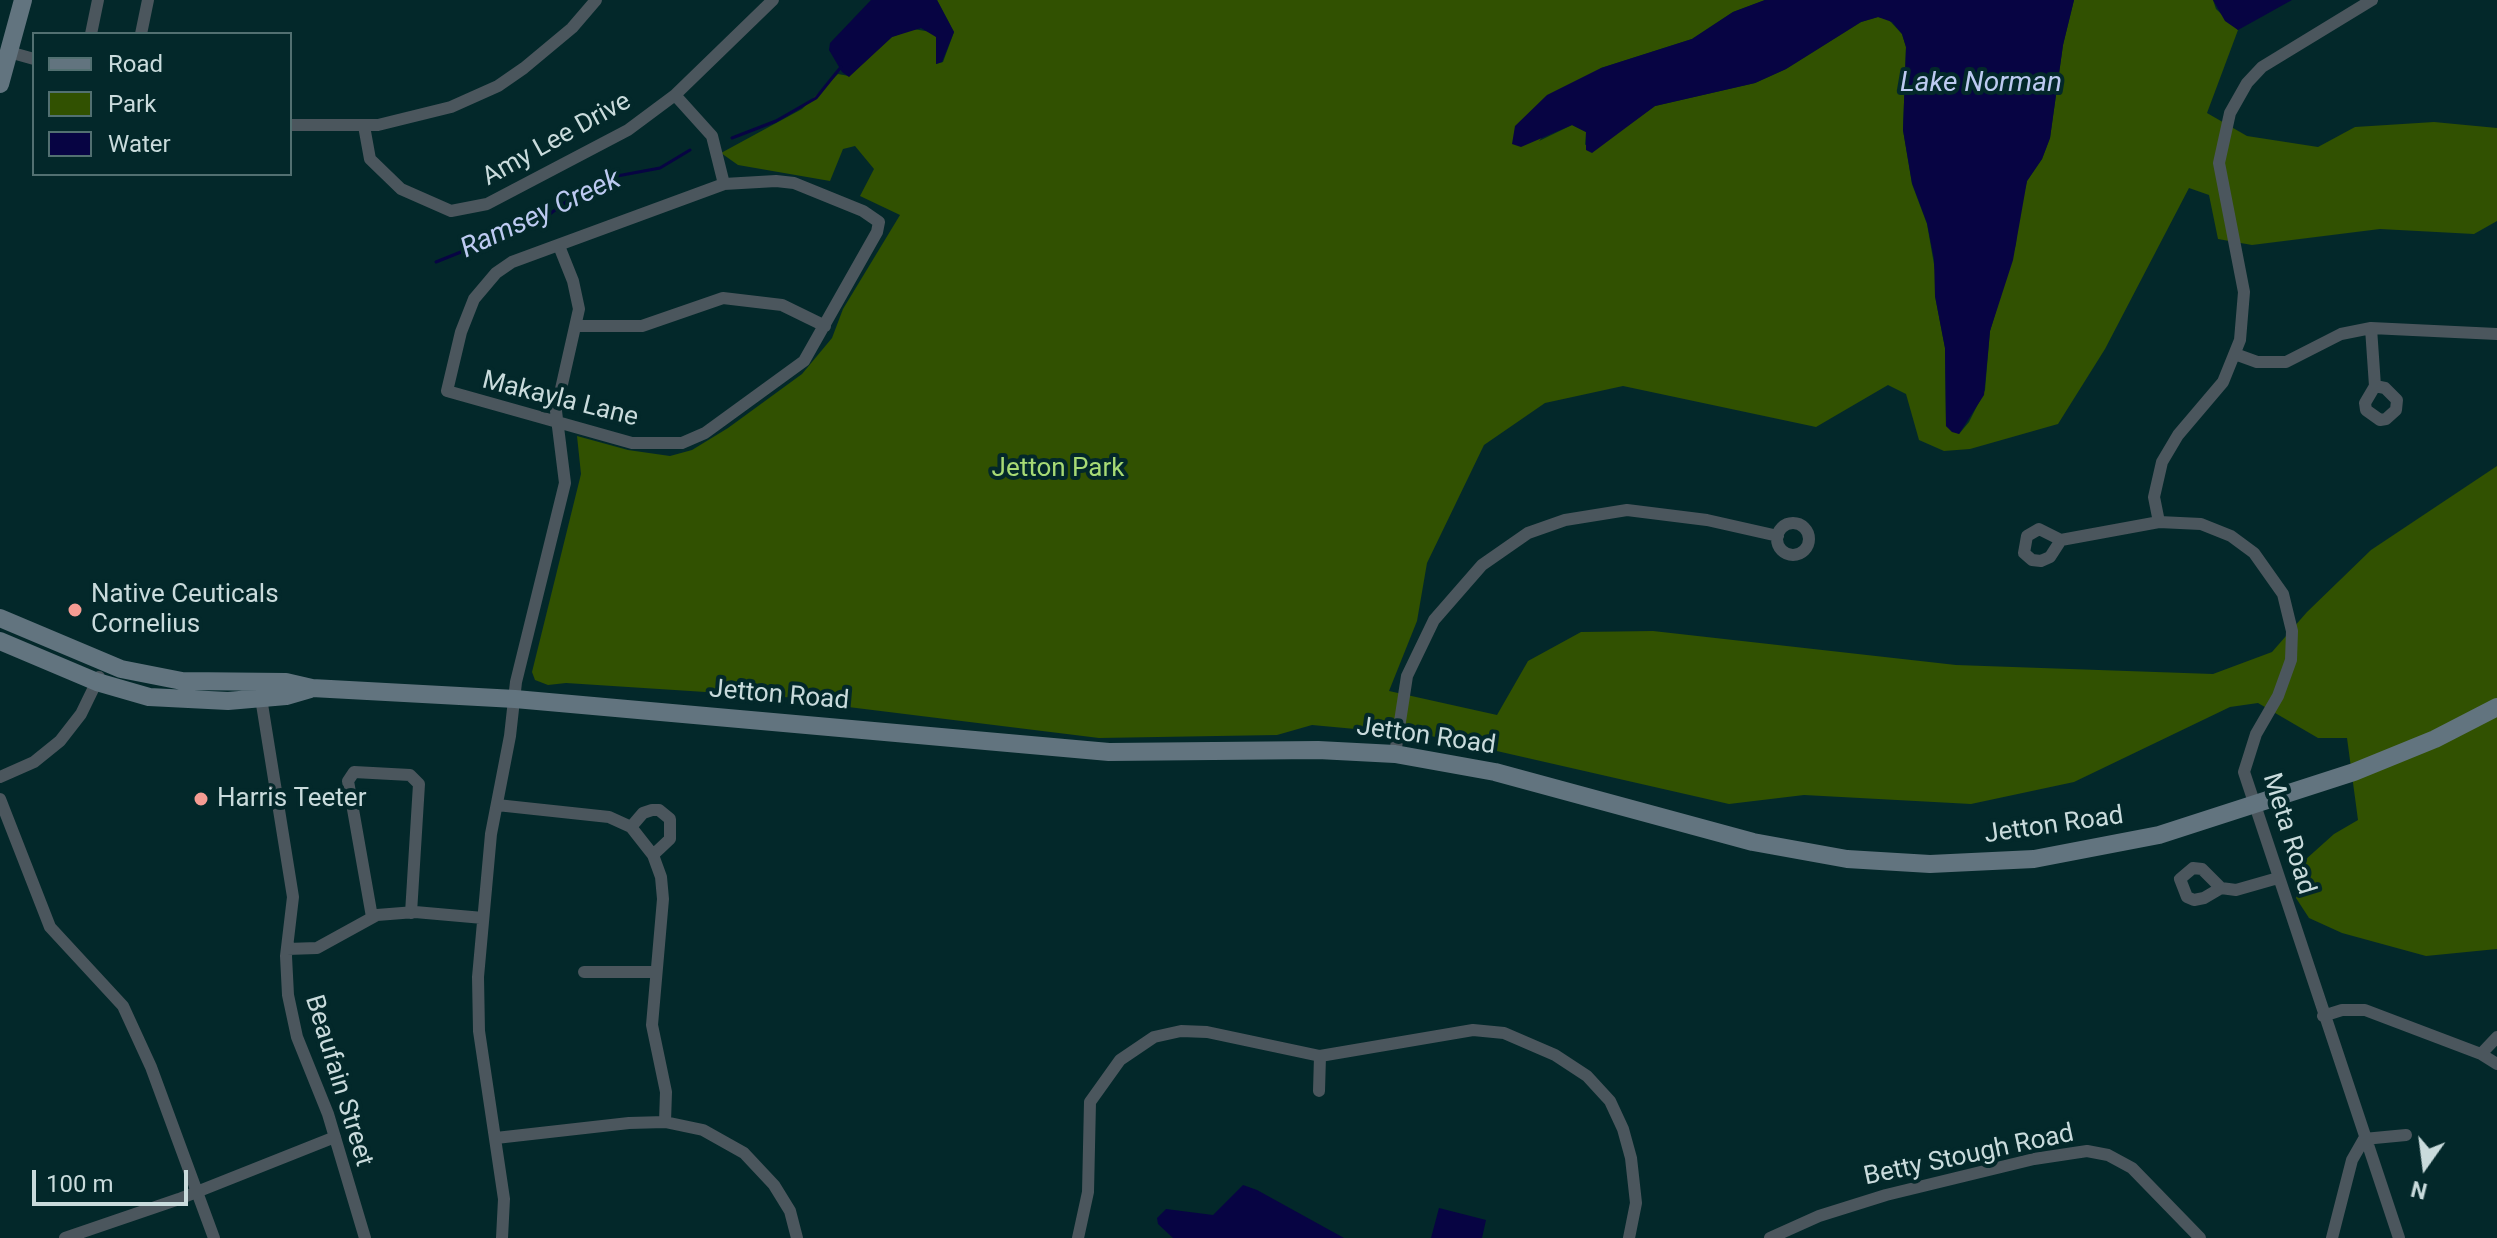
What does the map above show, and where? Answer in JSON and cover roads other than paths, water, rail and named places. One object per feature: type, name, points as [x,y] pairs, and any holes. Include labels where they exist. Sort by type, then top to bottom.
[{"type":"street","points":[[0,84],[23,0]]},
{"type":"street","points":[[91,32],[98,0]]},
{"type":"street","points":[[141,32],[148,0]]},
{"type":"street","name":"Amy Lee Drive","points":[[364,126],[365,144],[377,169],[401,189],[436,207],[467,210],[487,204],[588,154],[675,95],[773,0]]},
{"type":"street","points":[[2159,522],[2154,497],[2162,462],[2178,435],[2223,382],[2235,354],[2244,292],[2219,163],[2230,113],[2247,83],[2262,67],[2372,0]]},
{"type":"street","points":[[292,125],[364,126],[424,115],[498,86],[546,52],[590,2]]},
{"type":"street","points":[[9,52],[32,58]]},
{"type":"street","points":[[675,95],[712,136],[724,184]]},
{"type":"street","name":"Makayla Lane","points":[[794,183],[863,211],[879,222],[804,361],[785,378],[705,433],[682,443],[632,443],[558,420],[504,410],[447,391],[467,314],[484,284],[512,262],[724,184],[794,183]]},
{"type":"street","points":[[502,1238],[505,1216],[479,1031],[483,918],[497,805],[515,699],[534,602],[565,483],[556,411],[578,326],[578,296],[559,246]]},
{"type":"street","points":[[578,326],[642,326],[723,298],[782,305],[807,314],[825,326]]},
{"type":"street","points":[[2235,354],[2257,362],[2286,362],[2341,334],[2371,328],[2497,332]]},
{"type":"street","points":[[2371,328],[2375,386]]},
{"type":"street","points":[[1395,754],[1407,676],[1429,627],[1443,606],[1482,565],[1528,533],[1565,520],[1627,510],[1707,520],[1778,536]]},
{"type":"street","name":"Meta Road","points":[[2061,540],[2159,522],[2201,524],[2231,536],[2264,563],[2283,594],[2292,631],[2291,660],[2278,696],[2256,734],[2244,772],[2399,1238]]},
{"type":"street","name":"Jetton Road","points":[[0,618],[105,663],[163,679],[286,682],[312,688],[515,699],[1109,752],[1318,750],[1395,754],[1495,772],[1753,842],[1882,862],[1981,863],[2071,854],[2159,835],[2254,806],[2411,750],[2497,707]]},
{"type":"street","name":"Jetton Road","points":[[0,641],[97,682],[177,701],[261,698],[312,688]]},
{"type":"street","points":[[0,777],[34,762],[60,741],[81,714],[105,663]]},
{"type":"street","name":"Beaufain Street","points":[[261,698],[265,739],[291,873],[293,897],[287,949],[288,995],[297,1037],[335,1137],[365,1238]]},
{"type":"street","points":[[372,917],[348,781],[354,772],[410,775],[419,784],[411,913]]},
{"type":"street","points":[[0,799],[50,927],[123,1006],[151,1067],[214,1238]]},
{"type":"street","points":[[497,805],[599,814],[631,827],[653,855],[661,877],[663,899],[652,1025],[666,1092],[665,1122]]},
{"type":"street","points":[[631,827],[643,813],[652,810],[659,810],[670,819],[670,839],[653,855]]},
{"type":"street","points":[[2221,888],[2250,888],[2278,878]]},
{"type":"street","points":[[287,949],[317,948],[372,917],[411,913],[483,918]]},
{"type":"street","points":[[584,972],[655,972]]},
{"type":"street","points":[[2323,1016],[2342,1010],[2365,1010],[2481,1054],[2497,1064]]},
{"type":"street","points":[[1078,1238],[1088,1192],[1090,1102],[1102,1082],[1130,1051],[1154,1037],[1194,1030],[1320,1056],[1458,1032],[1490,1030],[1519,1038],[1573,1065],[1610,1101],[1627,1141],[1636,1190],[1629,1238]]},
{"type":"street","points":[[2481,1054],[2497,1037]]},
{"type":"street","points":[[1319,1091],[1320,1056]]},
{"type":"street","points":[[496,1138],[665,1122],[703,1130],[744,1153],[784,1200],[794,1219],[797,1238]]},
{"type":"street","points":[[2332,1238],[2352,1160],[2364,1139],[2406,1135]]},
{"type":"street","points":[[65,1238],[197,1192],[335,1137]]},
{"type":"street","name":"Betty Stough Road","points":[[1770,1238],[1819,1216],[1886,1195],[2021,1161],[2087,1151],[2108,1155],[2132,1168],[2200,1238]]},
{"type":"water","points":[[871,0],[937,0],[954,32],[942,62],[936,64],[936,37],[921,28],[892,37],[849,77],[842,72],[829,50],[830,43]]},
{"type":"water","name":"Lake Norman","points":[[1765,0],[2074,0],[2063,45],[2050,138],[2042,159],[2027,181],[2013,260],[1990,331],[1984,395],[1959,434],[1946,426],[1945,348],[1935,296],[1934,259],[1927,223],[1912,183],[1903,130],[1906,47],[1902,34],[1892,22],[1878,17],[1861,22],[1786,69],[1755,83],[1655,106],[1592,153],[1586,150],[1586,132],[1572,125],[1521,147],[1512,144],[1515,126],[1547,95],[1601,68],[1692,39],[1733,12]]},
{"type":"water","points":[[2213,0],[2292,0],[2238,30],[2225,21]]},
{"type":"water","points":[[1243,1185],[1344,1238],[1173,1238],[1158,1224],[1157,1218],[1166,1209],[1213,1215]]},
{"type":"water","points":[[1439,1208],[1486,1220],[1482,1238],[1431,1238]]},
{"type":"waterway","name":"Ramsey Creek","points":[[732,138],[776,121],[816,98],[841,67]]},
{"type":"waterway","name":"Ramsey Creek","points":[[436,262],[543,219],[574,196],[617,176],[660,168],[690,150]]},
{"type":"place","name":"Native Ceuticals Cornelius","points":[[75,610]]},
{"type":"place","name":"Harris Teeter","points":[[201,799]]},
{"type":"park label","name":"Jetton Park","points":[[1058,469]]}]
